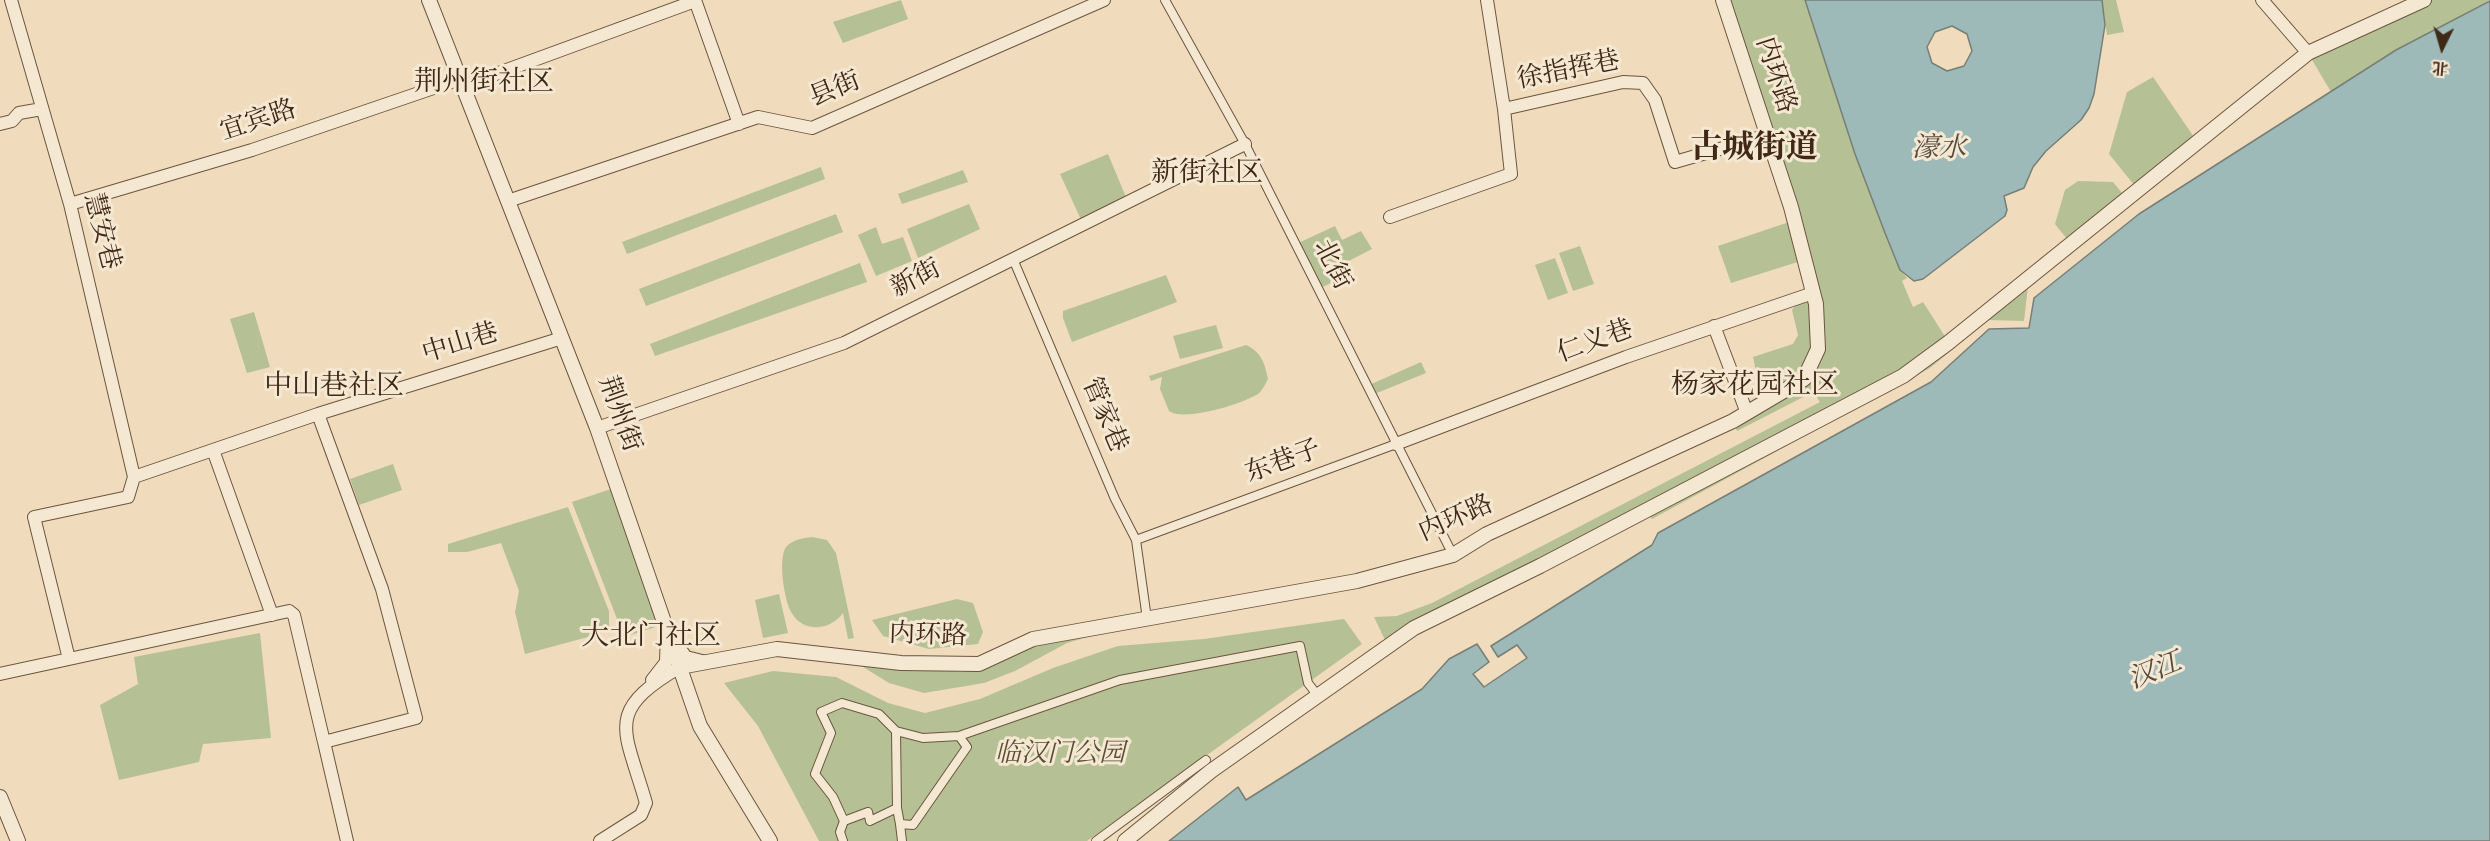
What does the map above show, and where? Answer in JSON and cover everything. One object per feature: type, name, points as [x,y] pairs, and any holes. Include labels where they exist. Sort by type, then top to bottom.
[{"type":"street","name":"慧安巷","points":[[11,0],[69,204],[134,477]]},
{"type":"street","name":"荆州街","points":[[429,0],[597,428],[700,726],[770,841]]},
{"type":"street","name":"县街","points":[[508,201],[758,117],[812,128],[1104,0]]},
{"type":"street","name":"北街","points":[[1165,0],[1245,144],[1452,555]]},
{"type":"street","name":"徐指挥巷","points":[[1487,0],[1504,109],[1623,82],[1643,83],[1655,100],[1675,162],[1768,135]]},
{"type":"street","name":"内环路","points":[[680,667],[777,649],[901,663],[979,664],[1033,639],[1357,581],[1452,555],[1487,534],[1747,413],[1804,380],[1818,349],[1813,293],[1791,207],[1723,0]]},
{"type":"street","points":[[2262,0],[2308,53]]},
{"type":"street","points":[[1125,841],[1211,771],[1414,628],[1540,566],[1903,376],[1948,343],[2308,53],[2424,0]]},
{"type":"street","points":[[695,1],[739,124]]},
{"type":"street","name":"宜宾路","points":[[69,204],[252,150],[461,82],[695,1]]},
{"type":"street","points":[[0,124],[12,121],[20,113],[42,109]]},
{"type":"street","points":[[1390,217],[1511,174],[1504,109]]},
{"type":"street","name":"新街","points":[[597,428],[844,343],[1245,144]]},
{"type":"street","name":"管家巷","points":[[1013,259],[1115,499],[1136,540],[1147,620]]},
{"type":"street","name":"仁义巷","points":[[1396,444],[1714,326],[1813,293]]},
{"type":"street","points":[[1714,326],[1747,413]]},
{"type":"street","name":"中山巷","points":[[134,477],[318,414],[562,338]]},
{"type":"street","points":[[318,414],[382,589],[416,718],[324,742]]},
{"type":"street","name":"东巷子","points":[[1136,540],[1396,444]]},
{"type":"street","points":[[213,450],[272,615]]},
{"type":"street","points":[[69,659],[34,517],[128,497],[134,477]]},
{"type":"street","points":[[0,674],[289,611],[294,615],[347,841]]},
{"type":"street","points":[[668,632],[686,657],[706,662]]},
{"type":"street","points":[[600,841],[641,815],[646,803],[624,728],[628,709],[666,662],[668,632]]},
{"type":"street","points":[[843,841],[840,832],[844,821],[832,797],[816,774],[831,733],[821,712],[842,703],[879,714],[896,731],[923,738],[960,736],[1120,680],[1300,646],[1308,682],[1318,696]]},
{"type":"street","points":[[649,685],[680,667]]},
{"type":"street","points":[[896,731],[897,808],[902,841]]},
{"type":"street","points":[[900,824],[913,825],[967,747],[960,736]]},
{"type":"street","points":[[1096,841],[1206,760]]},
{"type":"street","points":[[0,797],[18,841]]},
{"type":"street","points":[[844,821],[868,812],[870,820],[897,808]]},
{"type":"green space","points":[[901,0],[908,19],[843,43],[833,22]]},
{"type":"green space","points":[[1723,0],[1805,0],[1855,154],[1900,270],[1907,278],[1902,281],[1913,307],[1923,302],[1953,349],[1930,368],[1652,519],[1646,511],[1386,642],[1374,617],[1397,616],[1432,603],[1820,402],[1813,392],[1737,431],[1733,421],[1804,379],[1818,349],[1804,260],[1731,283],[1718,246],[1795,220]]},
{"type":"green space","points":[[2102,0],[2116,0],[2124,32],[2107,35]]},
{"type":"green space","points":[[2424,0],[2490,0],[2397,50],[2331,92],[2308,53]]},
{"type":"green space","points":[[2153,77],[2198,143],[2139,191],[2109,154],[2127,92]]},
{"type":"green space","points":[[1108,154],[1128,202],[1083,224],[1060,174]]},
{"type":"green space","points":[[821,167],[825,179],[627,254],[622,242]]},
{"type":"green space","points":[[963,170],[968,182],[902,204],[898,194]]},
{"type":"green space","points":[[2078,181],[2113,182],[2127,199],[2071,244],[2055,224],[2065,190]]},
{"type":"green space","points":[[969,204],[980,229],[918,258],[907,229]]},
{"type":"green space","points":[[836,214],[843,232],[646,306],[639,289]]},
{"type":"green space","points":[[1335,226],[1342,240],[1361,231],[1372,249],[1341,265],[1347,276],[1318,289],[1296,244]]},
{"type":"green space","points":[[876,227],[882,244],[903,237],[912,261],[876,276],[858,235]]},
{"type":"green space","points":[[1580,246],[1594,284],[1573,291],[1559,253]]},
{"type":"green space","points":[[1555,258],[1568,293],[1548,300],[1535,265]]},
{"type":"green space","points":[[860,263],[867,282],[655,356],[650,344]]},
{"type":"green space","points":[[1166,275],[1177,302],[1072,342],[1063,318],[1063,311]]},
{"type":"green space","points":[[2028,286],[2024,321],[1987,320]]},
{"type":"green space","points":[[1808,301],[1812,306],[1812,339],[1803,364],[1783,382],[1770,387],[1759,386],[1753,357],[1793,344],[1798,335],[1792,310],[1797,303]]},
{"type":"green space","points":[[254,312],[270,367],[247,373],[230,319]]},
{"type":"green space","points":[[1216,325],[1223,348],[1180,359],[1173,336]]},
{"type":"green space","points":[[1246,345],[1261,359],[1268,379],[1258,394],[1227,407],[1200,413],[1176,414],[1169,411],[1160,389],[1162,377],[1151,381],[1149,376]]},
{"type":"green space","points":[[1421,362],[1426,373],[1372,395],[1367,386]]},
{"type":"green space","points":[[393,464],[402,490],[359,505],[350,479]]},
{"type":"green space","points":[[617,487],[665,624],[624,637],[572,502]]},
{"type":"green space","points":[[568,507],[609,611],[609,628],[599,634],[525,654],[515,612],[519,591],[501,543],[467,552],[448,552],[448,544]]},
{"type":"green space","points":[[812,537],[827,540],[836,553],[854,638],[848,639],[843,613],[830,624],[815,627],[801,623],[790,610],[783,578],[784,553],[786,547],[791,543]]},
{"type":"green space","points":[[779,594],[788,633],[763,638],[755,600]]},
{"type":"green space","points":[[957,599],[973,603],[983,632],[978,644],[929,649],[883,636],[872,620]]},
{"type":"green space","name":"临汉门公园","points":[[1344,619],[1362,644],[1087,841],[819,841],[758,726],[724,683],[773,671],[836,677],[888,703],[925,713],[980,699],[1053,668],[1118,646],[1204,639]]},
{"type":"green space","points":[[260,633],[271,738],[203,744],[199,762],[119,780],[100,705],[138,684],[134,657]]},
{"type":"green space","points":[[1098,634],[1067,643],[1015,671],[984,683],[924,693],[889,683],[855,662],[961,672],[993,666],[1025,646]]},
{"type":"water","name":"濠水","points":[[1805,0],[2102,0],[2105,25],[2094,94],[2089,108],[2081,120],[2046,151],[2033,167],[2024,188],[2004,196],[2007,210],[2005,216],[1923,279],[1914,281],[1900,270],[1855,154]],"holes":[[[1952,26],[1967,34],[1972,51],[1964,66],[1947,71],[1932,63],[1927,47],[1935,32]]]},
{"type":"water","name":"汉江","points":[[2490,1],[2490,841],[1169,841],[1238,787],[1246,800],[1422,689],[1449,659],[1477,644],[1489,662],[1473,674],[1484,687],[1527,658],[1517,645],[1498,657],[1491,646],[1652,545],[1658,533],[1931,382],[1989,329],[2029,328],[2034,298],[2139,214],[2396,50]]},
{"type":"district","name":"荆州街社区","points":[[484,85]]},
{"type":"district","name":"古城街道","points":[[1754,152]]},
{"type":"district","name":"新街社区","points":[[1207,176]]},
{"type":"district","name":"杨家花园社区","points":[[1755,388]]},
{"type":"district","name":"中山巷社区","points":[[334,389]]},
{"type":"district","name":"大北门社区","points":[[651,639]]}]
